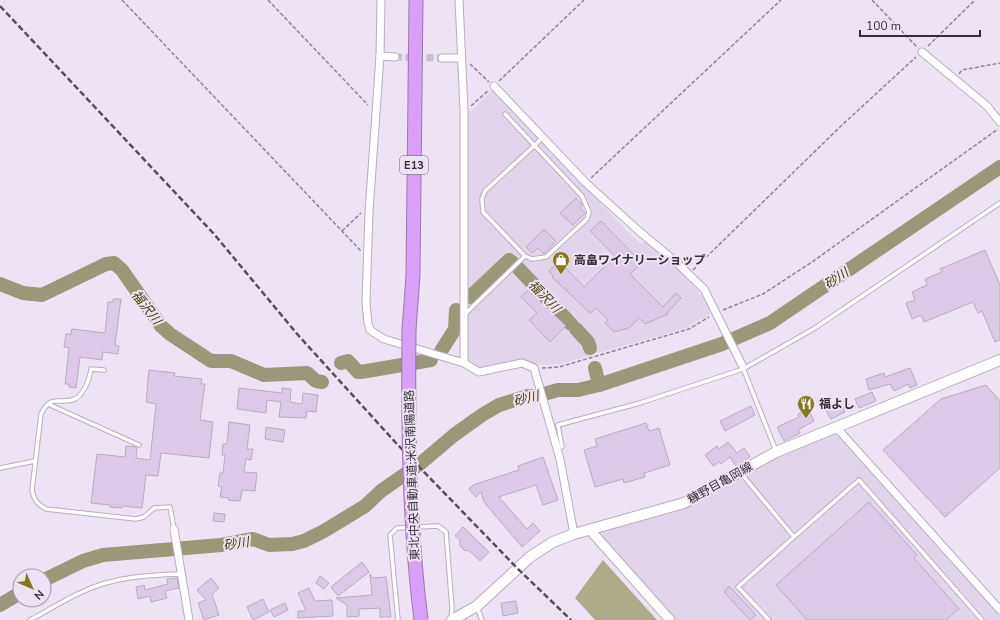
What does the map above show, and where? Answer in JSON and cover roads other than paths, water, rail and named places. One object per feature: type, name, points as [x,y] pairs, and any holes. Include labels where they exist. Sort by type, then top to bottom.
[{"type":"highway","name":"東北中央自動車道;米沢南陽道路","points":[[411,0],[407,275],[409,330],[408,435],[413,544],[421,620]]},
{"type":"highway","name":"東北中央自動車道;米沢南陽道路","points":[[409,330],[413,275],[416,0]]},
{"type":"main road","name":"糠野目亀岡線","points":[[451,620],[477,606],[539,550],[553,542],[574,534],[684,503],[776,452],[1000,360]]},
{"type":"street","points":[[382,0],[380,56],[375,109],[369,212],[366,314],[370,330],[384,339],[464,363],[479,372],[522,363],[535,371],[560,459],[574,534]]},
{"type":"street","points":[[459,0],[460,58],[464,110],[464,363]]},
{"type":"street","points":[[922,52],[987,106],[1000,122]]},
{"type":"street","points":[[380,56],[395,57]]},
{"type":"street","points":[[442,58],[460,58]]},
{"type":"street","points":[[494,86],[586,183],[640,232],[690,274],[704,289],[742,367]]},
{"type":"street","points":[[836,427],[1000,610]]},
{"type":"street","points":[[174,529],[189,620]]},
{"type":"street","points":[[590,530],[670,620]]},
{"type":"lane","points":[[505,114],[534,145],[582,196],[589,212],[587,219],[546,257],[532,259],[525,256],[483,212],[482,199],[485,191],[534,145],[543,137]]},
{"type":"lane","points":[[562,447],[558,425],[640,403],[742,367],[815,328],[1000,203]]},
{"type":"lane","points":[[463,316],[525,256]]},
{"type":"lane","points":[[742,367],[776,452]]},
{"type":"lane","points":[[104,370],[91,369],[90,375],[77,398],[72,400],[55,400],[48,404],[40,414],[32,490],[33,497],[36,502],[46,509],[136,518],[144,517],[154,508],[170,507],[174,529]]},
{"type":"lane","points":[[48,404],[139,445]]},
{"type":"lane","points":[[0,468],[35,461]]},
{"type":"lane","points":[[740,472],[794,537]]},
{"type":"lane","points":[[768,620],[738,587],[859,480],[982,620]]},
{"type":"lane","points":[[398,620],[390,535],[398,528],[438,526],[446,532],[452,608],[451,620]]},
{"type":"lane","points":[[30,620],[81,592],[98,586],[141,576],[181,572]]},
{"type":"lane","points":[[477,606],[482,620]]},
{"type":"waterway","name":"砂川","points":[[52,576],[83,561],[103,555],[221,545],[253,539],[269,545],[292,544],[304,541],[324,531],[365,506],[381,491],[421,463],[454,435],[499,405],[528,396],[537,396],[558,390],[578,390],[599,385],[722,344],[770,323],[1000,167]]},
{"type":"waterway","name":"福沢川","points":[[470,297],[509,260],[513,263]]},
{"type":"waterway","name":"福沢川","points":[[0,284],[23,293],[42,295],[106,264],[114,263],[122,270],[161,326],[170,334],[211,361],[231,361],[264,375],[307,373],[316,381],[322,382]]},
{"type":"waterway","name":"福沢川","points":[[518,268],[571,324]]},
{"type":"waterway","name":"福沢川","points":[[441,351],[455,329],[456,310]]},
{"type":"waterway","name":"福沢川","points":[[576,329],[588,342],[590,348]]},
{"type":"waterway","name":"福沢川","points":[[341,363],[348,361],[358,372],[361,372],[431,360]]},
{"type":"waterway","name":"福沢川","points":[[595,368],[599,385]]},
{"type":"waterway","name":"砂川","points":[[0,605],[12,598]]},
{"type":"tunnel","points":[[395,57],[442,58]]},
{"type":"railway","points":[[0,6],[214,234],[298,335],[396,443],[518,569],[571,620]]},
{"type":"place","name":"高畠ワイナリーショップ","points":[[561,275]]},
{"type":"place","name":"福よし","points":[[806,419]]}]
